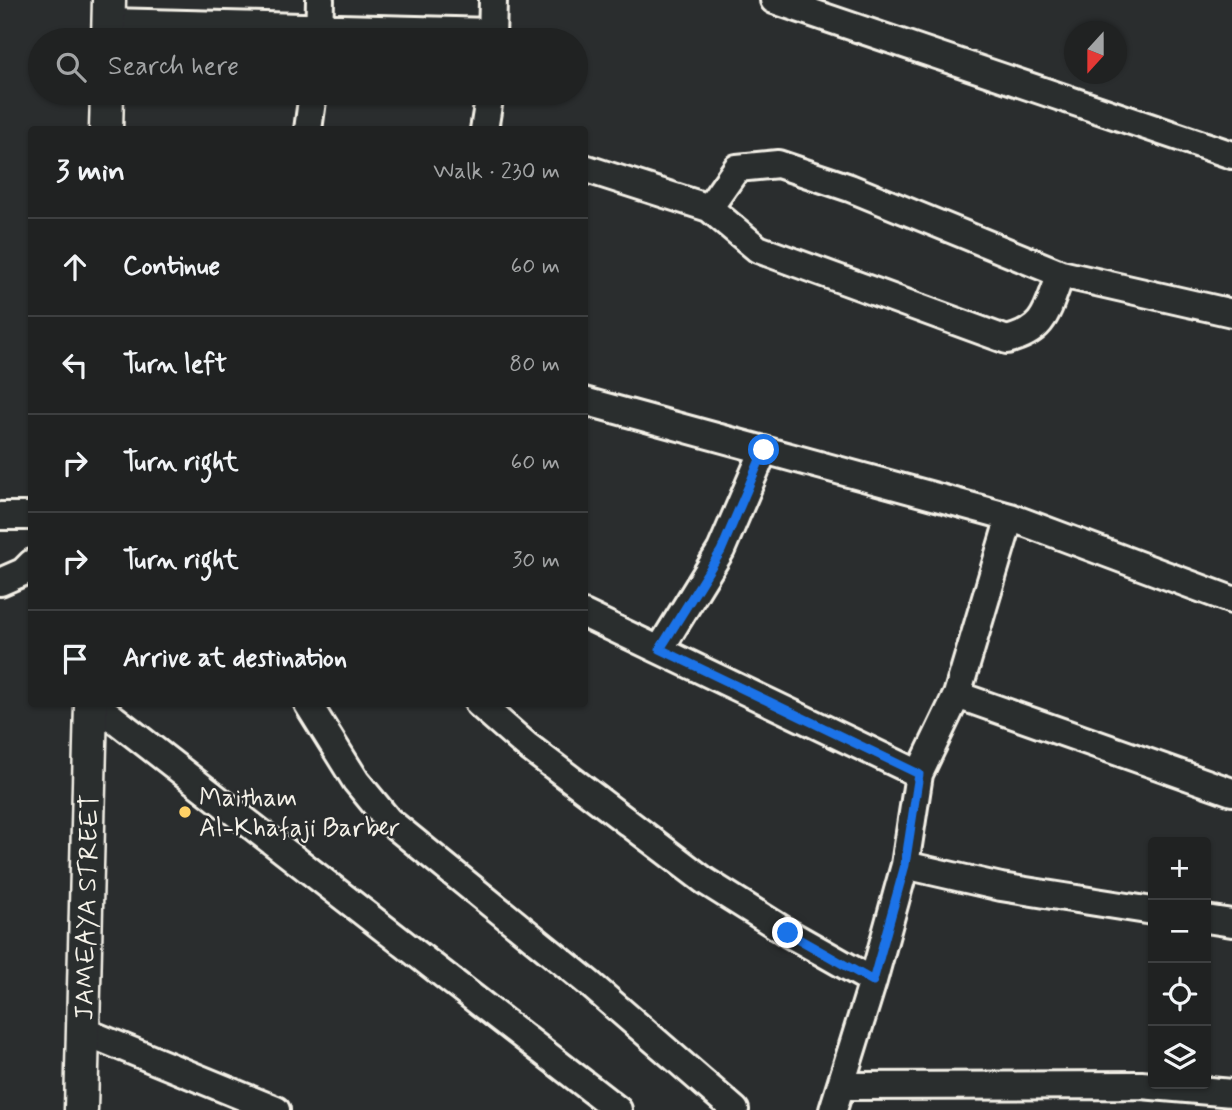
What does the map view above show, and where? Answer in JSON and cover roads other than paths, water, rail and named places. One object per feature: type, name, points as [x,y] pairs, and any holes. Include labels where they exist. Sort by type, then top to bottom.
[{"type":"street","points":[[319,28],[320,0]]},
{"type":"street","points":[[492,28],[493,0]]},
{"type":"street","points":[[774,0],[1232,155]]},
{"type":"street","points":[[109,21],[222,28]]},
{"type":"street","points":[[106,126],[107,105]]},
{"type":"street","points":[[309,126],[311,105]]},
{"type":"street","points":[[485,126],[488,105]]},
{"type":"street","points":[[709,208],[737,168],[778,164],[850,188],[1061,274],[1232,313]]},
{"type":"street","points":[[588,169],[709,208],[758,249],[1007,340],[1026,335],[1041,324],[1061,274]]},
{"type":"street","points":[[588,402],[1010,517],[1232,600]]},
{"type":"street","points":[[660,649],[721,551],[764,450]]},
{"type":"street","points":[[0,516],[28,516]]},
{"type":"street","points":[[1010,517],[957,695],[919,774],[905,865],[837,1098],[1141,1085],[1232,1093]]},
{"type":"street","points":[[0,582],[28,567]]},
{"type":"street","points":[[588,616],[919,774]]},
{"type":"street","points":[[957,695],[1232,792]]},
{"type":"street","name":"JAMEAYA STREET","points":[[81,1110],[93,707]]},
{"type":"street","points":[[97,707],[618,1110]]},
{"type":"street","points":[[310,707],[356,780],[388,820],[591,985],[735,1110]]},
{"type":"street","points":[[482,707],[526,745],[705,881],[788,933],[873,981]]},
{"type":"street","points":[[905,865],[1002,887],[1148,910]]},
{"type":"street","points":[[1211,920],[1232,923]]},
{"type":"street","points":[[83,1031],[276,1110]]},
{"type":"place","name":"Maitham Al-Khafaji Barber","points":[[185,812]]}]
